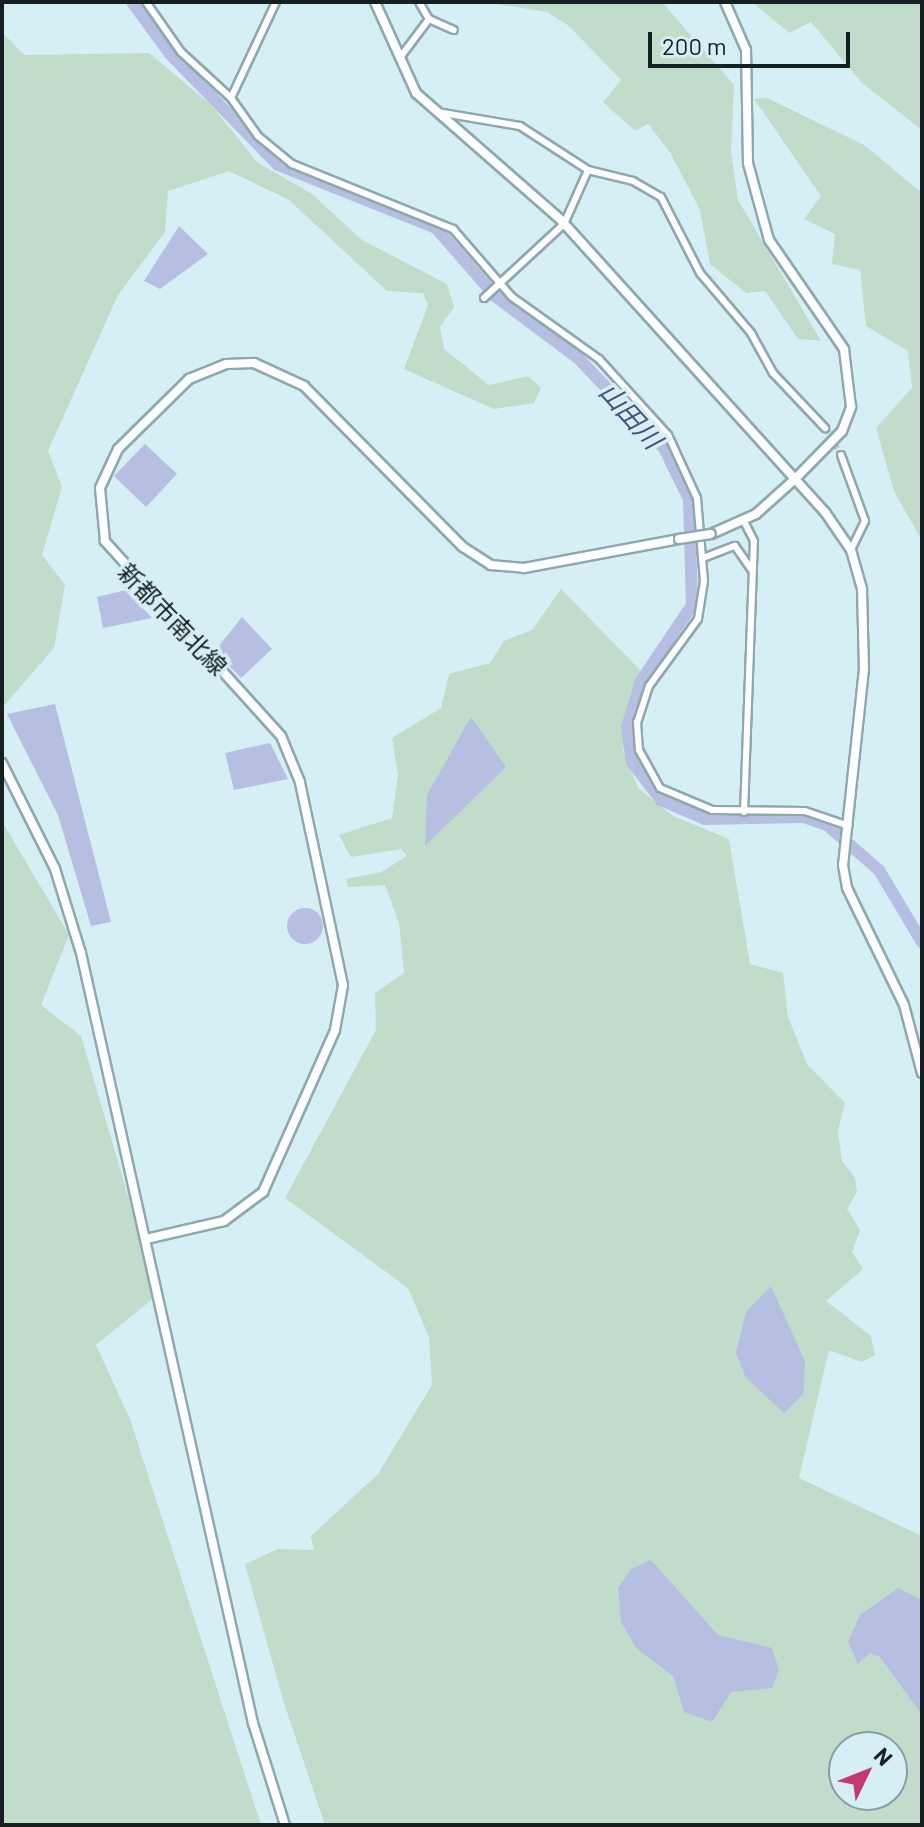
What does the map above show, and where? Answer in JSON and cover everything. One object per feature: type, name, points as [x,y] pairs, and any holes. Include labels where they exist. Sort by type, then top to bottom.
[{"type":"street","points":[[146,2],[181,52],[231,98],[258,136],[292,164],[435,217],[498,283],[599,359],[668,435],[697,498],[703,558],[698,619],[649,686],[637,722],[639,750],[660,788],[712,810],[805,811],[848,831]]},
{"type":"street","points":[[231,98],[276,2]]},
{"type":"street","points":[[375,2],[402,55],[416,93],[564,224],[795,479],[851,550],[862,589],[864,669],[845,851],[847,888],[904,1005],[922,1073]]},
{"type":"street","points":[[419,2],[429,19],[454,30]]},
{"type":"street","name":"新都市南北線","points":[[146,1239],[224,1221],[263,1192],[335,1030],[343,985],[300,782],[281,736],[105,541],[100,488],[118,449],[189,379],[226,364],[254,363],[304,386],[463,547],[491,565],[524,568],[711,534],[744,521],[795,479],[842,431],[851,376],[832,326],[769,240],[748,163],[746,50],[725,2]]},
{"type":"street","points":[[402,55],[429,19]]},
{"type":"street","points":[[436,113],[520,126],[588,170],[633,181],[670,206],[700,273],[751,333],[773,373],[825,428]]},
{"type":"street","points":[[484,298],[564,224],[588,170]]},
{"type":"street","points":[[841,455],[865,521],[851,550]]},
{"type":"street","points":[[744,521],[754,541],[744,812]]},
{"type":"street","points":[[703,558],[735,546],[751,569]]},
{"type":"street","points":[[2,763],[69,911],[146,1239],[253,1723],[285,1825]]},
{"type":"green space","points":[[484,2],[662,2],[734,85],[731,151],[738,200],[821,341],[798,339],[765,291],[746,293],[710,264],[700,210],[670,152],[648,124],[635,131],[603,102],[621,80],[569,26],[547,12]]},
{"type":"green space","points":[[752,2],[922,2],[922,130],[862,83],[811,22],[789,33]]},
{"type":"green space","points":[[2,32],[24,55],[149,53],[212,106],[257,162],[312,194],[362,240],[447,284],[454,307],[440,327],[444,349],[489,385],[528,376],[541,388],[534,403],[494,409],[404,369],[428,305],[423,293],[387,291],[289,200],[229,171],[168,191],[165,232],[118,295],[48,451],[62,487],[42,555],[65,585],[54,648],[2,708]]},
{"type":"green space","points":[[767,98],[864,145],[922,193],[922,541],[894,491],[876,428],[912,388],[908,351],[866,326],[860,270],[832,264],[835,234],[804,219],[821,196],[754,99]]},
{"type":"green space","points":[[561,589],[640,670],[623,750],[638,788],[673,816],[729,839],[750,964],[783,973],[788,1017],[807,1064],[845,1103],[838,1131],[842,1161],[855,1177],[857,1192],[847,1209],[860,1230],[852,1252],[863,1269],[826,1301],[871,1336],[875,1355],[862,1362],[829,1350],[799,1478],[922,1536],[922,1825],[325,1825],[283,1700],[245,1564],[278,1549],[314,1550],[311,1536],[378,1474],[432,1385],[429,1337],[408,1288],[285,1198],[376,1030],[375,993],[404,973],[399,923],[385,885],[348,887],[346,879],[381,872],[407,856],[401,849],[351,857],[339,835],[392,818],[398,775],[392,738],[441,708],[449,674],[490,663],[504,641],[532,630]]},
{"type":"green space","points":[[2,821],[69,935],[41,1005],[81,1036],[157,1295],[96,1345],[130,1419],[261,1825],[2,1825]]},
{"type":"water","points":[[179,226],[208,254],[160,289],[144,281]]},
{"type":"water","points":[[145,444],[177,474],[146,507],[114,476]]},
{"type":"water","points":[[126,590],[152,618],[103,628],[97,597]]},
{"type":"water","points":[[242,617],[272,649],[241,678],[215,651]]},
{"type":"water","points":[[55,704],[111,922],[91,926],[58,815],[7,714]]},
{"type":"water","points":[[471,717],[506,767],[425,846],[427,795]]},
{"type":"water","points":[[270,743],[288,779],[234,790],[225,753]]},
{"type":"water","points":[[305,908],[317,914],[323,926],[317,938],[305,944],[293,938],[287,926],[293,914]]},
{"type":"water","points":[[771,1286],[805,1361],[803,1394],[784,1413],[746,1378],[736,1353],[746,1312]]},
{"type":"water","points":[[651,1560],[718,1635],[772,1648],[779,1670],[772,1688],[731,1692],[712,1722],[684,1712],[673,1676],[636,1648],[621,1622],[618,1588],[631,1569]]},
{"type":"water","points":[[898,1588],[922,1600],[922,1715],[880,1657],[870,1653],[858,1664],[848,1642],[860,1615]]},
{"type":"waterway","name":"山田川","points":[[132,2],[170,54],[278,165],[436,228],[496,297],[578,358],[664,448],[689,499],[692,605],[641,681],[627,727],[632,762],[661,800],[705,819],[804,817],[827,825],[879,870],[922,942]]},
{"type":"tunnel","points":[[825,428],[841,455]]}]
